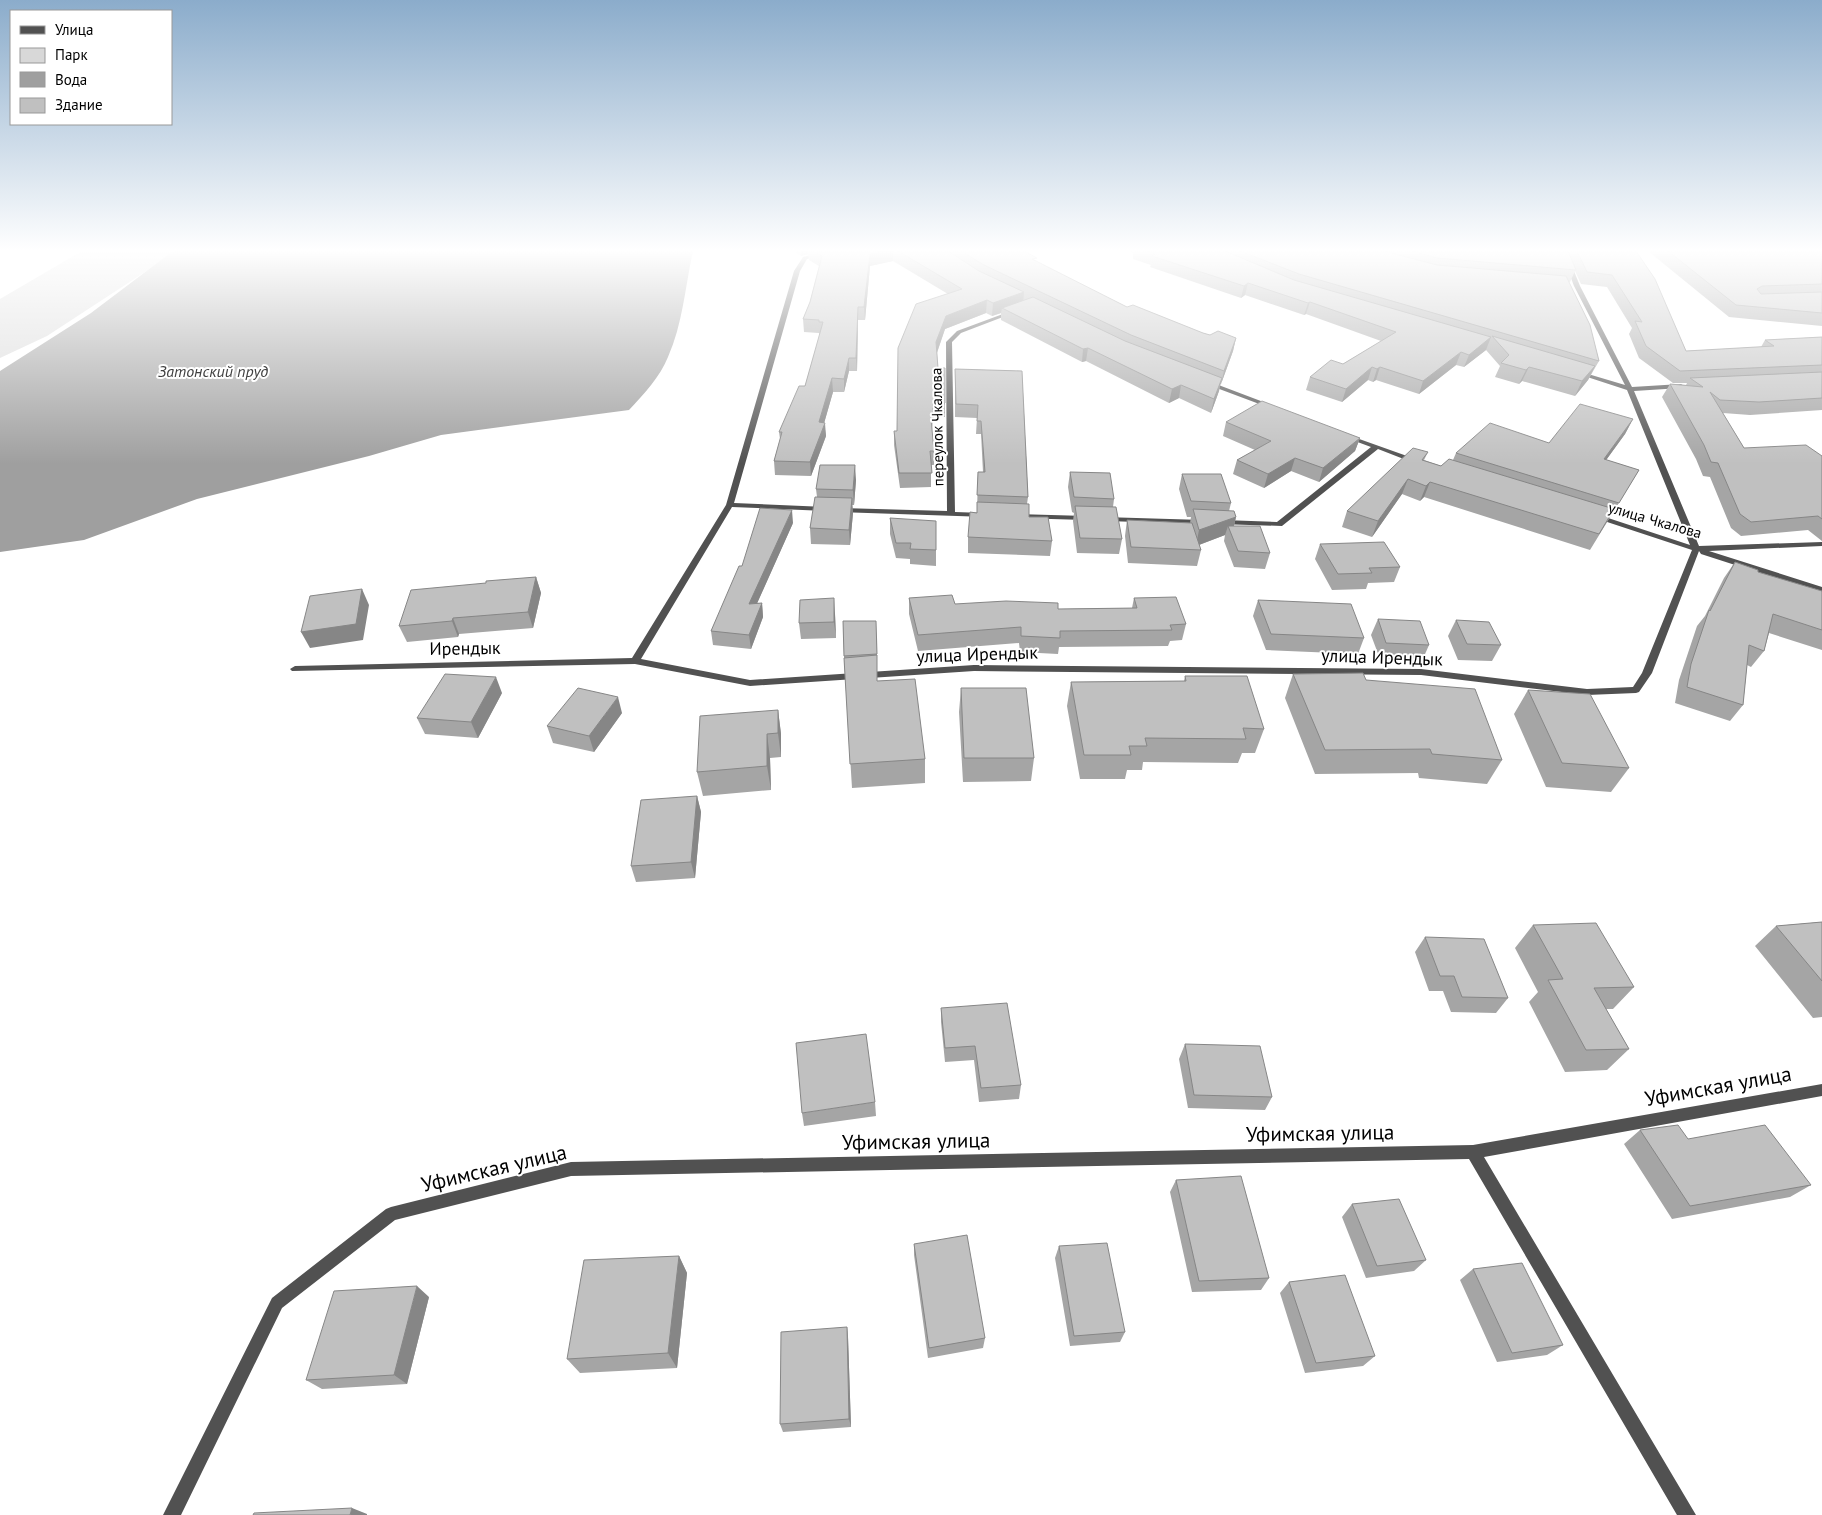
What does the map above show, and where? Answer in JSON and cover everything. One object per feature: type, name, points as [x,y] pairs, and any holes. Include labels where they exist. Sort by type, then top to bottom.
[{"type":"street","points":[[635,661],[730,505],[782,322]]},
{"type":"street","name":"переулок Чкалова","points":[[951,514],[949,342],[960,332],[987,322]]},
{"type":"street","points":[[1596,322],[1630,388],[1696,549],[1822,590]]},
{"type":"street","points":[[1574,372],[1630,388],[1688,386]]},
{"type":"street","points":[[1200,380],[1283,412]]},
{"type":"street","points":[[1338,433],[1376,448],[1423,462]]},
{"type":"street","points":[[1219,522],[1279,524],[1376,448]]},
{"type":"street","points":[[730,505],[991,515]]},
{"type":"street","points":[[1011,516],[1090,518]]},
{"type":"street","name":"улица Чкалова","points":[[1592,516],[1696,549],[1822,544]]},
{"type":"street","points":[[1100,519],[1209,522]]},
{"type":"street","name":"улица Ирендык","points":[[635,661],[750,684],[994,668],[1421,672],[1588,692],[1636,690],[1647,673],[1696,549]]},
{"type":"street","name":"Ирендык","points":[[295,668],[635,661]]},
{"type":"street","name":"Уфимская улица","points":[[172,1515],[277,1303],[392,1214],[570,1169],[1473,1152],[1822,1090]]},
{"type":"street","points":[[1473,1152],[1687,1515]]},
{"type":"green space","points":[[0,322],[69,322],[47,336],[0,358]]},
{"type":"water","name":"Затонский пруд","points":[[77,322],[679,322],[665,364],[646,391],[629,410],[441,435],[369,456],[197,499],[84,540],[0,552],[0,371]]},
{"type":"building","points":[[819,322],[857,322],[856,358],[849,358],[844,379],[832,378],[819,422],[825,423],[810,462],[774,461],[782,432],[779,432],[799,386],[805,386],[823,322]]},
{"type":"building","points":[[909,322],[944,322],[936,342],[938,368],[945,368],[945,403],[933,403],[933,419],[931,419],[934,451],[930,451],[932,473],[899,473],[894,431],[897,431],[898,348]]},
{"type":"building","points":[[1029,322],[1085,322],[1125,341],[1222,378],[1214,399],[1181,385],[1172,389],[1088,348],[1083,349]]},
{"type":"building","points":[[1103,322],[1175,322],[1210,335],[1218,331],[1236,338],[1224,371],[1131,335]]},
{"type":"building","points":[[1366,322],[1438,322],[1491,337],[1469,355],[1461,352],[1423,381],[1380,367],[1377,369],[1372,367],[1346,389],[1310,377],[1331,360],[1343,364],[1396,332]]},
{"type":"building","points":[[1463,322],[1588,322],[1599,361]]},
{"type":"building","points":[[1635,322],[1673,322],[1686,351],[1774,346],[1765,340],[1822,337],[1822,365],[1680,371],[1646,346]]},
{"type":"building","points":[[1492,336],[1595,366],[1582,381],[1529,367],[1526,370],[1501,363],[1509,355]]},
{"type":"building","points":[[955,369],[1022,371],[1028,497],[977,495],[978,472],[985,472],[981,421],[977,421],[978,405],[956,404]]},
{"type":"building","points":[[1822,372],[1822,398],[1759,402],[1720,400],[1710,392],[1744,448],[1806,445],[1822,456],[1822,519],[1818,516],[1751,522],[1740,514],[1718,463],[1711,462],[1704,445],[1670,384],[1703,387],[1690,378]]},
{"type":"building","points":[[1262,401],[1360,438],[1323,468],[1295,458],[1268,474],[1237,460],[1271,441],[1226,422]]},
{"type":"building","points":[[1580,404],[1633,419],[1604,459],[1639,470],[1619,503],[1456,453],[1490,423],[1549,443]]},
{"type":"building","points":[[1413,448],[1428,452],[1422,460],[1441,466],[1449,459],[1614,509],[1599,534],[1430,482],[1426,486],[1408,479],[1378,521],[1347,511]]},
{"type":"building","points":[[820,465],[855,465],[853,490],[816,489]]},
{"type":"building","points":[[1070,472],[1110,473],[1114,499],[1074,497]]},
{"type":"building","points":[[1182,474],[1221,474],[1231,503],[1191,501]]},
{"type":"building","points":[[815,497],[852,498],[849,530],[810,528]]},
{"type":"building","points":[[977,502],[1029,504],[1029,517],[1048,517],[1052,541],[968,537],[970,512],[977,513]]},
{"type":"building","points":[[1075,506],[1116,507],[1122,539],[1080,538]]},
{"type":"building","points":[[760,508],[792,510],[749,604],[762,603],[749,635],[711,631],[739,566],[742,566]]},
{"type":"building","points":[[1193,509],[1234,511],[1236,517],[1199,530]]},
{"type":"building","points":[[890,518],[936,521],[936,550],[910,549],[911,543],[896,543]]},
{"type":"building","points":[[1127,520],[1192,523],[1201,550],[1131,547]]},
{"type":"building","points":[[1228,526],[1260,526],[1270,553],[1238,551]]},
{"type":"building","points":[[1384,542],[1400,567],[1369,568],[1372,573],[1338,574],[1320,544]]},
{"type":"building","points":[[1735,562],[1758,570],[1758,572],[1822,591],[1822,630],[1773,614],[1764,651],[1749,645],[1743,705],[1687,687],[1691,664],[1709,610]]},
{"type":"building","points":[[536,577],[528,612],[453,618],[452,621],[399,626],[411,590]]},
{"type":"building","points":[[362,589],[356,624],[301,632],[310,596]]},
{"type":"building","points":[[952,595],[955,604],[1006,601],[1058,603],[1058,609],[1137,608],[1134,598],[1176,597],[1186,624],[1170,625],[1172,630],[1060,631],[1060,638],[1021,636],[1021,627],[918,635],[909,598]]},
{"type":"building","points":[[834,598],[834,622],[799,623],[800,600]]},
{"type":"building","points":[[1258,600],[1351,604],[1364,638],[1271,634]]},
{"type":"building","points":[[1378,619],[1420,621],[1429,645],[1386,643]]},
{"type":"building","points":[[1456,620],[1489,622],[1501,645],[1467,644]]},
{"type":"building","points":[[843,621],[876,621],[877,654],[844,656]]},
{"type":"building","points":[[877,655],[877,681],[915,679],[925,759],[850,764],[844,658]]},
{"type":"building","points":[[1363,673],[1366,680],[1475,689],[1502,760],[1432,754],[1430,749],[1325,750],[1293,674]]},
{"type":"building","points":[[445,674],[496,677],[471,722],[417,718]]},
{"type":"building","points":[[1185,676],[1247,676],[1264,729],[1243,728],[1246,739],[1145,738],[1147,746],[1129,746],[1131,755],[1084,755],[1071,682],[1186,681]]},
{"type":"building","points":[[578,688],[618,697],[589,736],[547,726]]},
{"type":"building","points":[[961,688],[1026,688],[1034,758],[964,758]]},
{"type":"building","points":[[1528,690],[1590,694],[1629,768],[1562,763]]},
{"type":"building","points":[[778,710],[778,733],[767,734],[767,766],[697,772],[700,716]]},
{"type":"building","points":[[697,796],[691,862],[631,866],[641,800]]},
{"type":"building","points":[[1822,922],[1822,981],[1776,926]]},
{"type":"building","points":[[1596,923],[1634,987],[1594,988],[1629,1049],[1586,1050],[1548,980],[1563,979],[1533,925]]},
{"type":"building","points":[[1425,937],[1484,939],[1508,998],[1462,997],[1454,976],[1440,976]]},
{"type":"building","points":[[1007,1003],[1021,1085],[981,1088],[975,1046],[945,1048],[941,1008]]},
{"type":"building","points":[[866,1034],[875,1102],[802,1113],[796,1043]]},
{"type":"building","points":[[1185,1044],[1260,1046],[1272,1097],[1194,1095]]},
{"type":"building","points":[[1678,1125],[1688,1139],[1765,1125],[1811,1185],[1690,1206],[1640,1130]]},
{"type":"building","points":[[1241,1176],[1269,1278],[1199,1281],[1176,1180]]},
{"type":"building","points":[[1399,1199],[1426,1260],[1377,1266],[1352,1204]]},
{"type":"building","points":[[967,1235],[985,1338],[929,1348],[914,1244]]},
{"type":"building","points":[[1107,1243],[1125,1332],[1074,1336],[1059,1246]]},
{"type":"building","points":[[679,1256],[668,1353],[567,1359],[584,1260]]},
{"type":"building","points":[[1522,1263],[1563,1345],[1512,1353],[1473,1269]]},
{"type":"building","points":[[1345,1275],[1375,1356],[1316,1363],[1289,1282]]},
{"type":"building","points":[[417,1286],[394,1375],[306,1380],[334,1291]]},
{"type":"building","points":[[847,1327],[849,1419],[780,1424],[781,1332]]},
{"type":"building","points":[[352,1508],[350,1515],[253,1515],[254,1513]]}]
